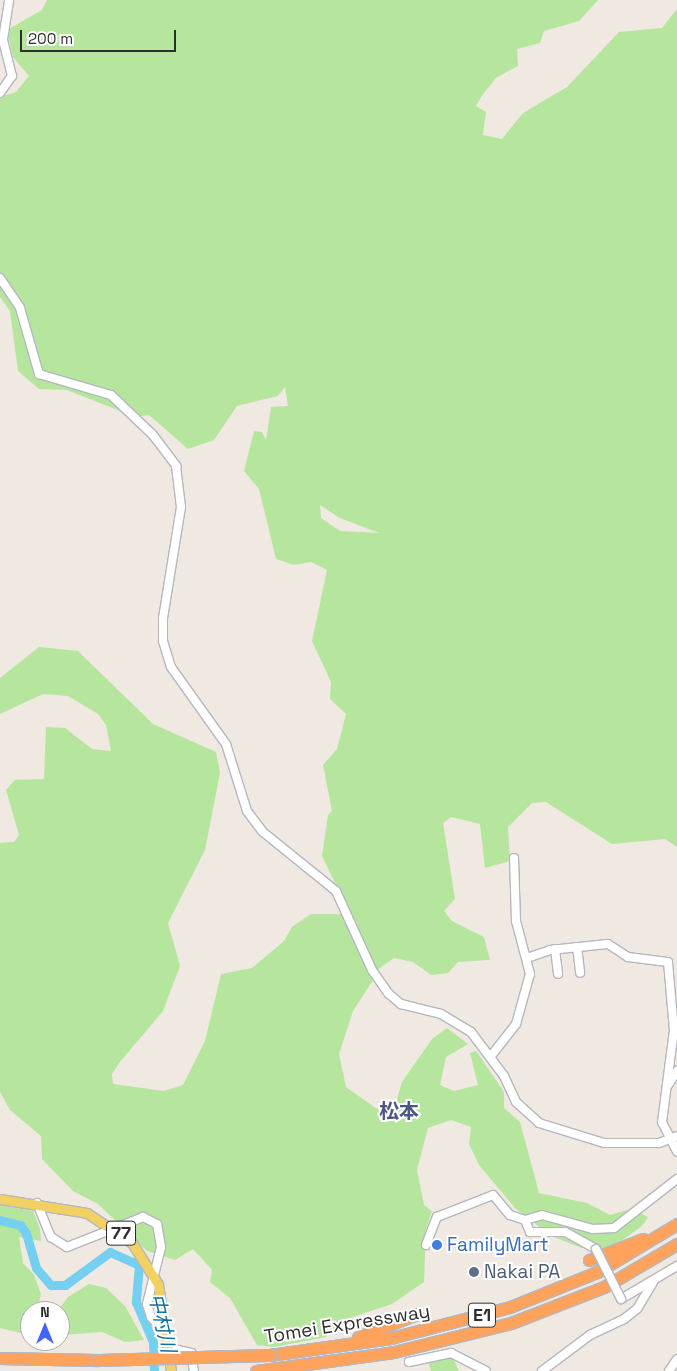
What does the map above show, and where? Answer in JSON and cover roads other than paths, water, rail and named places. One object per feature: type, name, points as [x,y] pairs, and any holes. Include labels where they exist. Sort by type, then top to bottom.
[{"type":"highway","points":[[589,1260],[630,1246],[677,1217]]},
{"type":"highway","name":"Tomei Expressway","points":[[0,1358],[97,1360],[270,1355],[391,1338],[510,1307],[597,1272],[677,1224]]},
{"type":"highway","name":"Tomei Expressway","points":[[256,1371],[394,1352],[511,1323],[604,1287],[677,1244]]},
{"type":"highway","points":[[511,1323],[574,1304],[677,1253]]},
{"type":"highway","points":[[270,1355],[370,1334],[417,1314]]},
{"type":"main road","name":"77","points":[[0,1199],[37,1203],[87,1213],[115,1228],[152,1272],[167,1336],[170,1371]]},
{"type":"street","points":[[0,93],[12,76],[3,39],[10,0]]},
{"type":"street","points":[[0,278],[20,308],[39,374],[111,395],[153,434],[176,466],[181,507],[163,641],[171,666],[226,744],[247,811],[263,832],[336,891],[372,970],[389,994],[401,1004],[441,1014],[471,1032],[490,1056],[516,1102],[539,1123],[604,1143],[674,1138]]},
{"type":"street","points":[[490,1056],[516,1024],[530,974],[516,920],[514,858]]},
{"type":"street","points":[[527,958],[555,949],[608,944],[628,957],[668,962],[674,1030],[662,1122],[674,1138],[677,1151]]},
{"type":"street","points":[[577,947],[580,973]]},
{"type":"street","points":[[555,949],[558,974]]},
{"type":"street","points":[[667,1087],[677,1071]]},
{"type":"street","points":[[426,1245],[437,1217],[493,1196],[510,1215],[525,1220],[542,1215],[594,1229],[614,1228],[677,1179]]},
{"type":"street","points":[[37,1203],[51,1237],[67,1247],[143,1217],[157,1224],[161,1247],[152,1272],[147,1304],[151,1317],[167,1336]]},
{"type":"street","points":[[525,1220],[530,1232],[565,1232],[596,1249],[621,1299],[653,1282],[677,1266]]},
{"type":"street","points":[[542,1371],[590,1336],[624,1320],[636,1309],[653,1282]]},
{"type":"street","points":[[168,1348],[191,1353],[194,1371]]},
{"type":"street","points":[[408,1362],[451,1353],[486,1371]]},
{"type":"street","points":[[669,1371],[677,1359]]},
{"type":"waterway","name":"中村川","points":[[0,1220],[20,1225],[26,1233],[36,1268],[51,1285],[65,1285],[110,1252],[139,1265],[136,1302],[153,1342],[154,1371]]},
{"type":"place","name":"FamilyMart","points":[[437,1245]]},
{"type":"place","name":"Nakai PA","points":[[474,1272]]},
{"type":"district","name":"松本","points":[[399,1111]]}]
